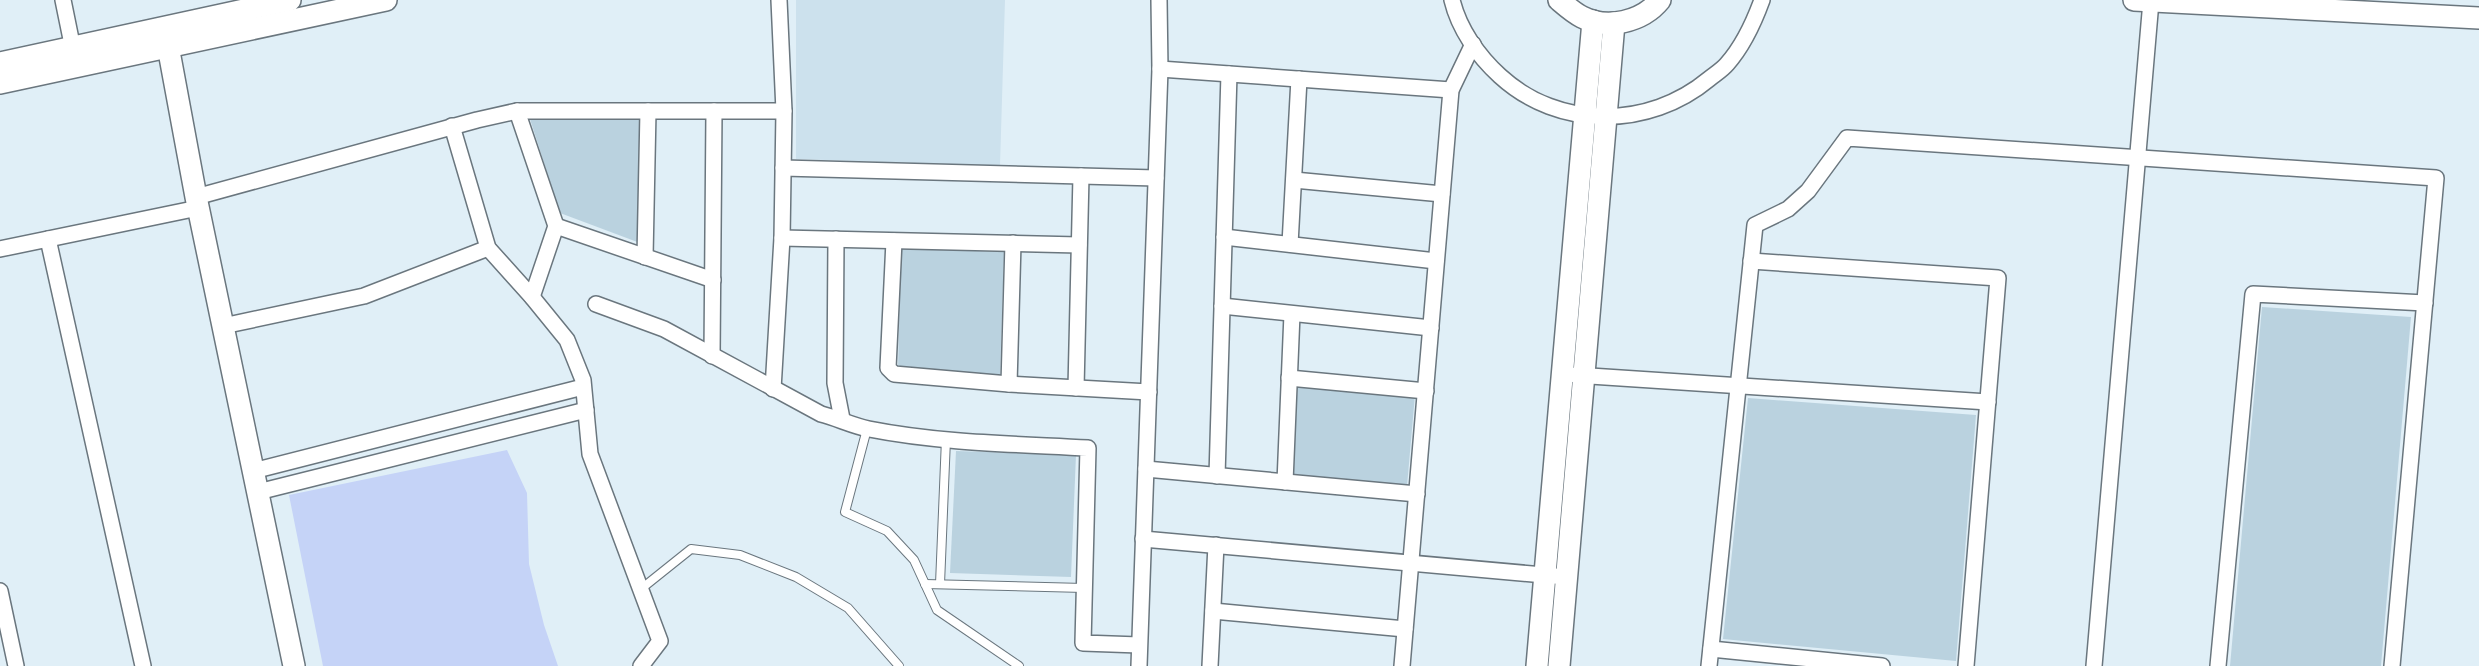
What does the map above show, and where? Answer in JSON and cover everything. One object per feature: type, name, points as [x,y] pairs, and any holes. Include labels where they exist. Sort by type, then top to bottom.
[{"type":"street","points":[[63,0],[73,48]]},
{"type":"street","points":[[0,83],[164,38],[290,0]]},
{"type":"street","points":[[0,63],[73,48],[164,38],[386,0]]},
{"type":"street","points":[[773,389],[782,238],[783,111],[779,0]]},
{"type":"street","points":[[1139,666],[1160,69],[1160,0]]},
{"type":"street","points":[[1452,0],[1455,14],[1482,60],[1514,89],[1547,107],[1595,117],[1651,112],[1692,93],[1727,64],[1755,21],[1762,0]]},
{"type":"street","points":[[1559,0],[1581,16],[1593,21],[1614,23],[1630,20],[1660,0]]},
{"type":"street","points":[[2094,666],[2138,158],[2142,0],[2479,18]]},
{"type":"street","points":[[1558,666],[1556,576],[1595,117],[1593,21]]},
{"type":"street","points":[[1595,117],[1614,23]]},
{"type":"street","points":[[164,38],[294,666]]},
{"type":"street","points":[[1402,666],[1451,90],[1473,44]]},
{"type":"street","points":[[1160,69],[1451,90]]},
{"type":"street","points":[[1217,476],[1229,74]]},
{"type":"street","points":[[1290,244],[1299,80]]},
{"type":"street","points":[[0,249],[197,202],[452,126],[517,111],[783,111]]},
{"type":"street","points":[[517,111],[556,226],[532,297]]},
{"type":"street","points":[[645,257],[648,111]]},
{"type":"street","points":[[712,356],[714,111]]},
{"type":"street","points":[[452,126],[488,248],[567,340],[583,387],[590,454],[660,641],[642,666]]},
{"type":"street","points":[[1709,666],[1755,225],[1788,209],[1808,191],[1847,138],[2436,178],[2392,666]]},
{"type":"street","points":[[783,168],[1156,178]]},
{"type":"street","points":[[1076,388],[1081,176]]},
{"type":"street","points":[[1294,180],[1442,194]]},
{"type":"street","points":[[556,226],[713,280]]},
{"type":"street","points":[[1224,237],[1436,261]]},
{"type":"street","points":[[782,238],[1079,245]]},
{"type":"street","points":[[48,239],[143,666]]},
{"type":"street","points":[[836,239],[835,383],[842,419]]},
{"type":"street","points":[[894,241],[888,368],[894,374],[1009,384],[1149,392]]},
{"type":"street","points":[[1009,384],[1013,243]]},
{"type":"street","points":[[223,326],[364,296],[488,248]]},
{"type":"street","points":[[1751,261],[1998,278],[1966,666]]},
{"type":"street","points":[[2218,666],[2253,294],[2425,303]]},
{"type":"street","points":[[596,304],[664,329],[821,414],[867,429],[946,439],[1088,448],[1083,643],[1140,645]]},
{"type":"street","points":[[1222,306],[1431,328]]},
{"type":"street","points":[[1285,482],[1292,314]]},
{"type":"street","points":[[1573,375],[1988,402]]},
{"type":"street","points":[[1289,378],[1426,391]]},
{"type":"street","points":[[256,482],[583,387]]},
{"type":"street","points":[[256,482],[586,410]]},
{"type":"street","points":[[1146,469],[1417,494]]},
{"type":"street","points":[[1143,539],[1556,576]]},
{"type":"street","points":[[1210,666],[1216,545]]},
{"type":"street","points":[[1537,666],[1556,576]]},
{"type":"street","points":[[0,591],[16,666]]},
{"type":"street","points":[[1213,611],[1406,629]]},
{"type":"street","points":[[1711,649],[1882,666]]},
{"type":"lane","points":[[867,429],[846,512],[887,531],[914,560],[937,610],[1019,666]]},
{"type":"lane","points":[[940,584],[946,439]]},
{"type":"lane","points":[[639,590],[691,549],[740,555],[796,577],[848,608],[899,666]]},
{"type":"lane","points":[[925,584],[1084,588]]},
{"type":"shaded area","points":[[796,0],[1005,0],[1000,166],[796,159]]},
{"type":"shaded area","points":[[530,119],[640,119],[640,243],[560,213]]},
{"type":"shaded area","points":[[901,248],[1004,252],[1000,377],[898,369]]},
{"type":"shaded area","points":[[2262,307],[2411,317],[2381,666],[2230,666]]},
{"type":"shaded area","points":[[1295,382],[1415,395],[1407,486],[1290,475]]},
{"type":"shaded area","points":[[1748,398],[1976,415],[1956,661],[1723,639]]},
{"type":"shaded area","points":[[956,451],[1076,455],[1071,577],[950,573]]},
{"type":"water","points":[[507,450],[527,493],[529,564],[544,625],[558,666],[323,666],[289,495]]}]
